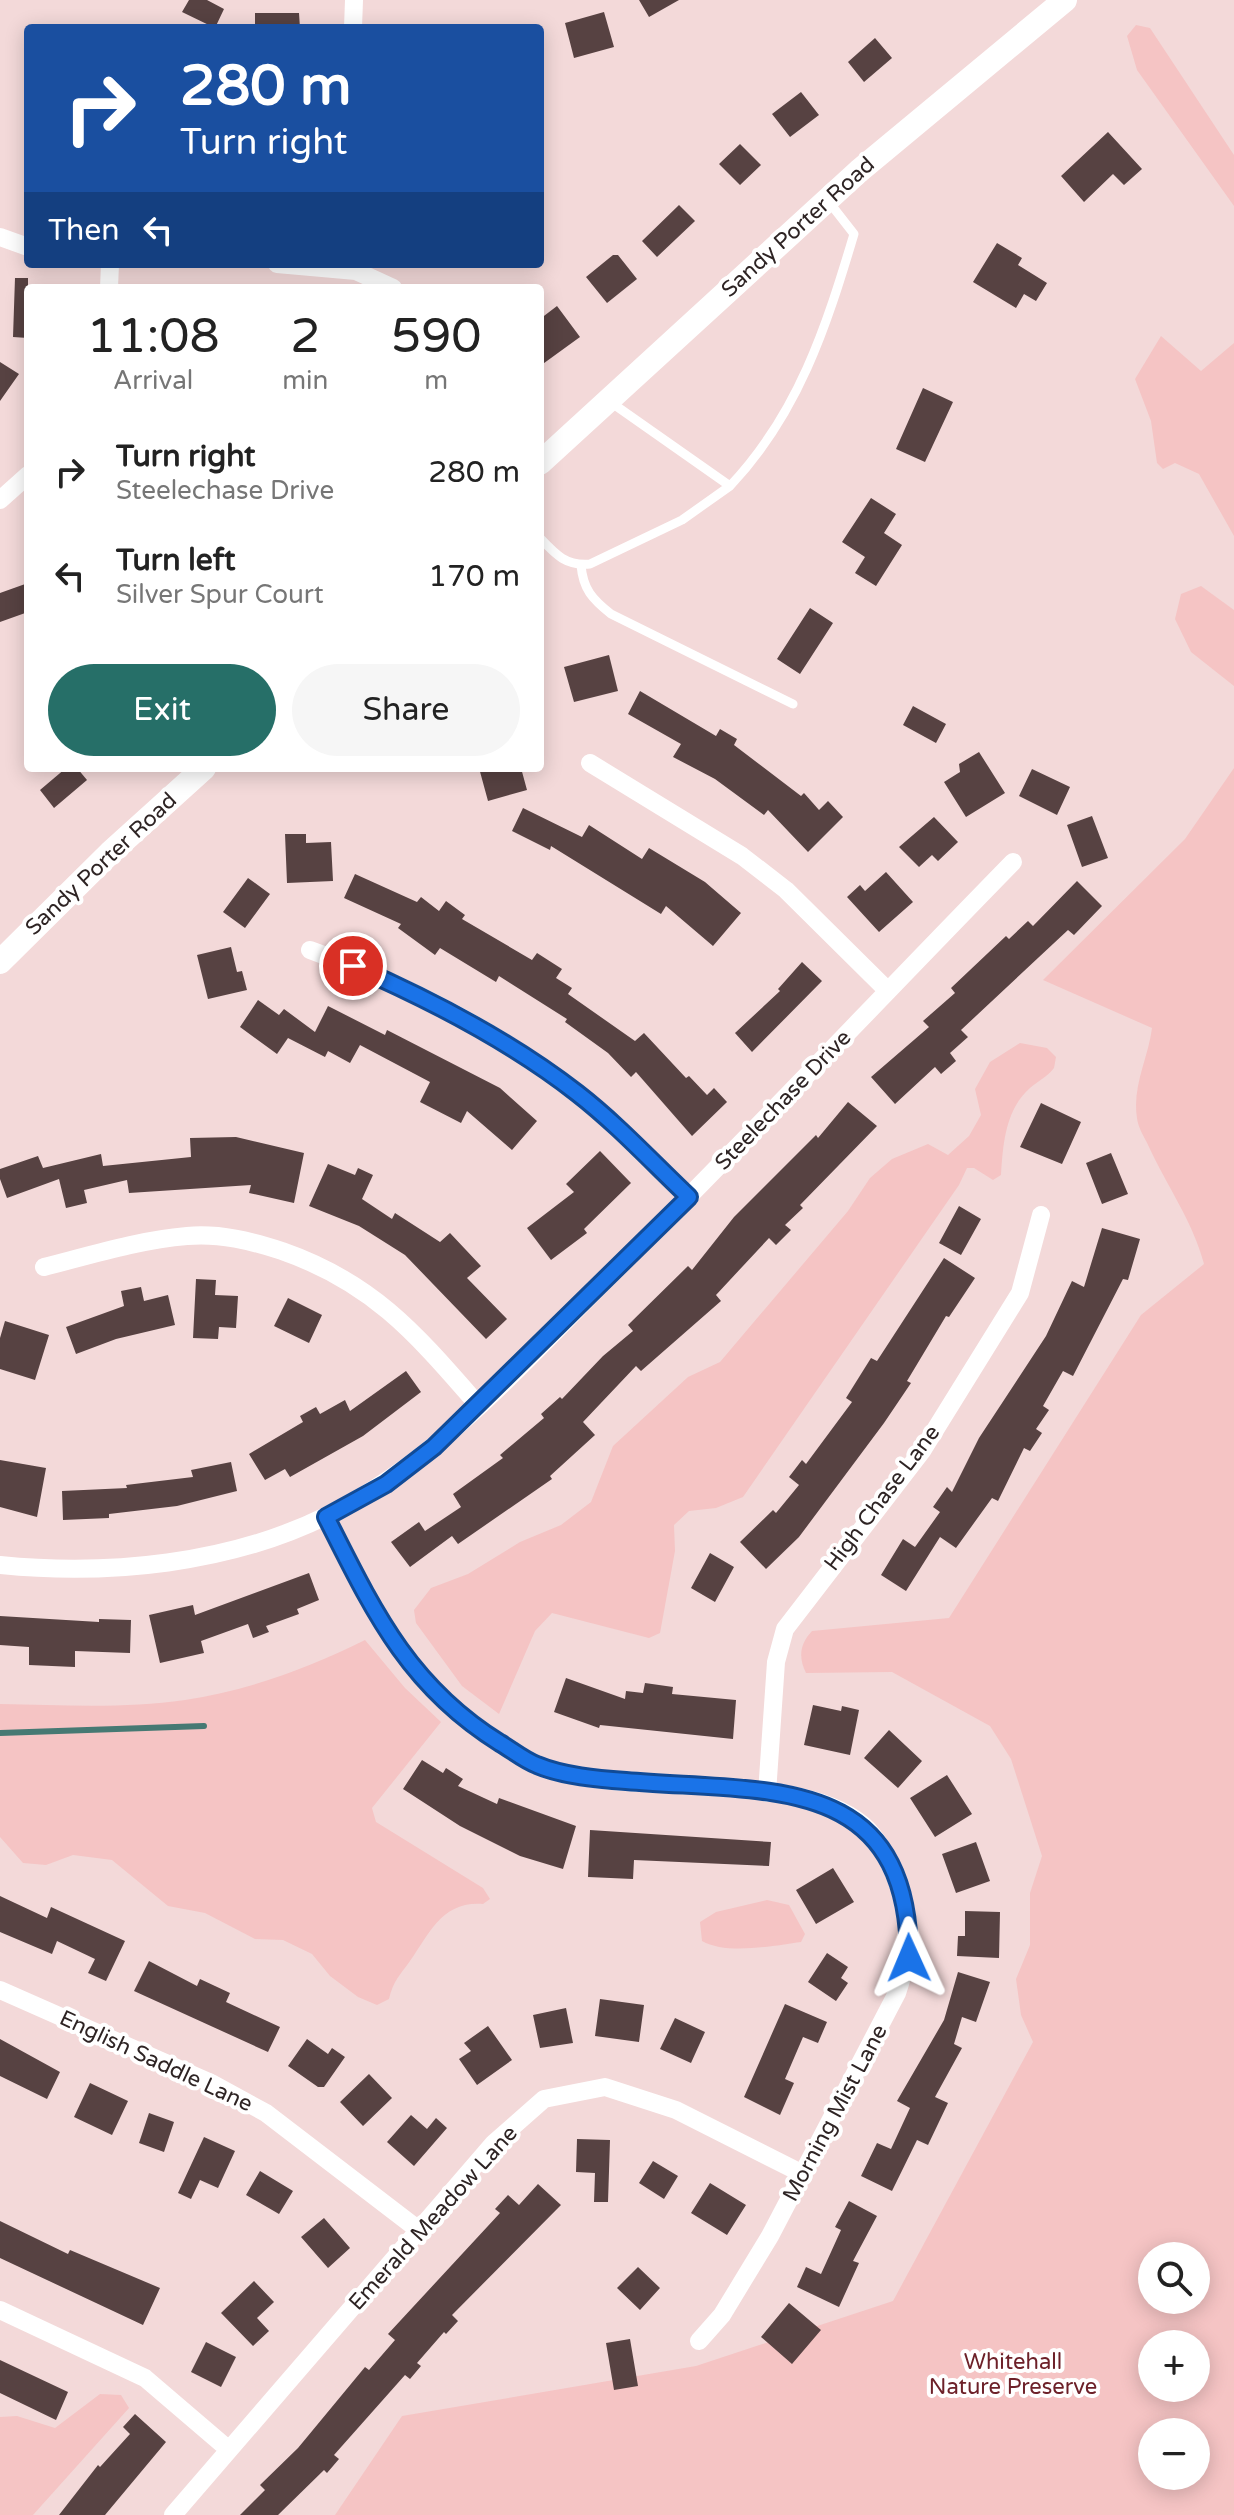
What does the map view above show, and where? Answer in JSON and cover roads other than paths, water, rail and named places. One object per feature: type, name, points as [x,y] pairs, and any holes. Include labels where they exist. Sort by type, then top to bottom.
[{"type":"street","points":[[353,24],[354,0]]},
{"type":"street","name":"Sandy Porter Road","points":[[544,453],[609,400],[827,200],[1065,0]]},
{"type":"street","points":[[0,237],[24,246]]},
{"type":"street","points":[[331,268],[356,271],[384,284]]},
{"type":"street","points":[[0,500],[24,479]]},
{"type":"street","points":[[590,763],[742,856],[786,890],[888,991]]},
{"type":"street","name":"Sandy Porter Road","points":[[0,962],[110,853],[200,772]]},
{"type":"street","name":"Steelechase Drive","points":[[0,1565],[75,1569],[140,1567],[181,1561],[270,1537],[326,1517],[386,1484],[434,1447],[479,1406],[689,1197],[1013,862]]},
{"type":"street","points":[[310,950],[399,986],[542,1067],[603,1115],[689,1197]]},
{"type":"street","name":"High Chase Lane","points":[[767,1793],[776,1662],[785,1629],[922,1451],[1020,1293],[1041,1215]]},
{"type":"street","points":[[44,1267],[189,1235],[245,1239],[303,1259],[356,1284],[400,1318],[479,1406]]},
{"type":"street","name":"Morning Mist Lane","points":[[326,1517],[375,1615],[404,1659],[439,1698],[485,1733],[537,1765],[596,1779],[767,1793],[824,1804],[864,1826],[888,1861],[909,1923],[909,1958],[897,1993],[803,2174],[722,2315],[699,2341]]},
{"type":"street","name":"English Saddle Lane","points":[[0,1990],[211,2083],[266,2113],[420,2231]]},
{"type":"street","name":"Emerald Meadow Lane","points":[[173,2515],[494,2143],[544,2099],[605,2087],[676,2110],[803,2174]]},
{"type":"street","points":[[0,2310],[145,2378],[228,2449]]},
{"type":"lane","points":[[544,542],[565,562],[581,565],[610,556],[682,520],[730,486],[757,458],[789,411],[832,308],[854,234],[827,200]]},
{"type":"lane","points":[[609,400],[730,486]]},
{"type":"lane","points":[[581,565],[584,587],[593,600],[611,614],[793,704]]},
{"type":"waterway","points":[[0,1733],[204,1726]]},
{"type":"park label","name":"Whitehall Nature Preserve","points":[[1013,2374]]}]
